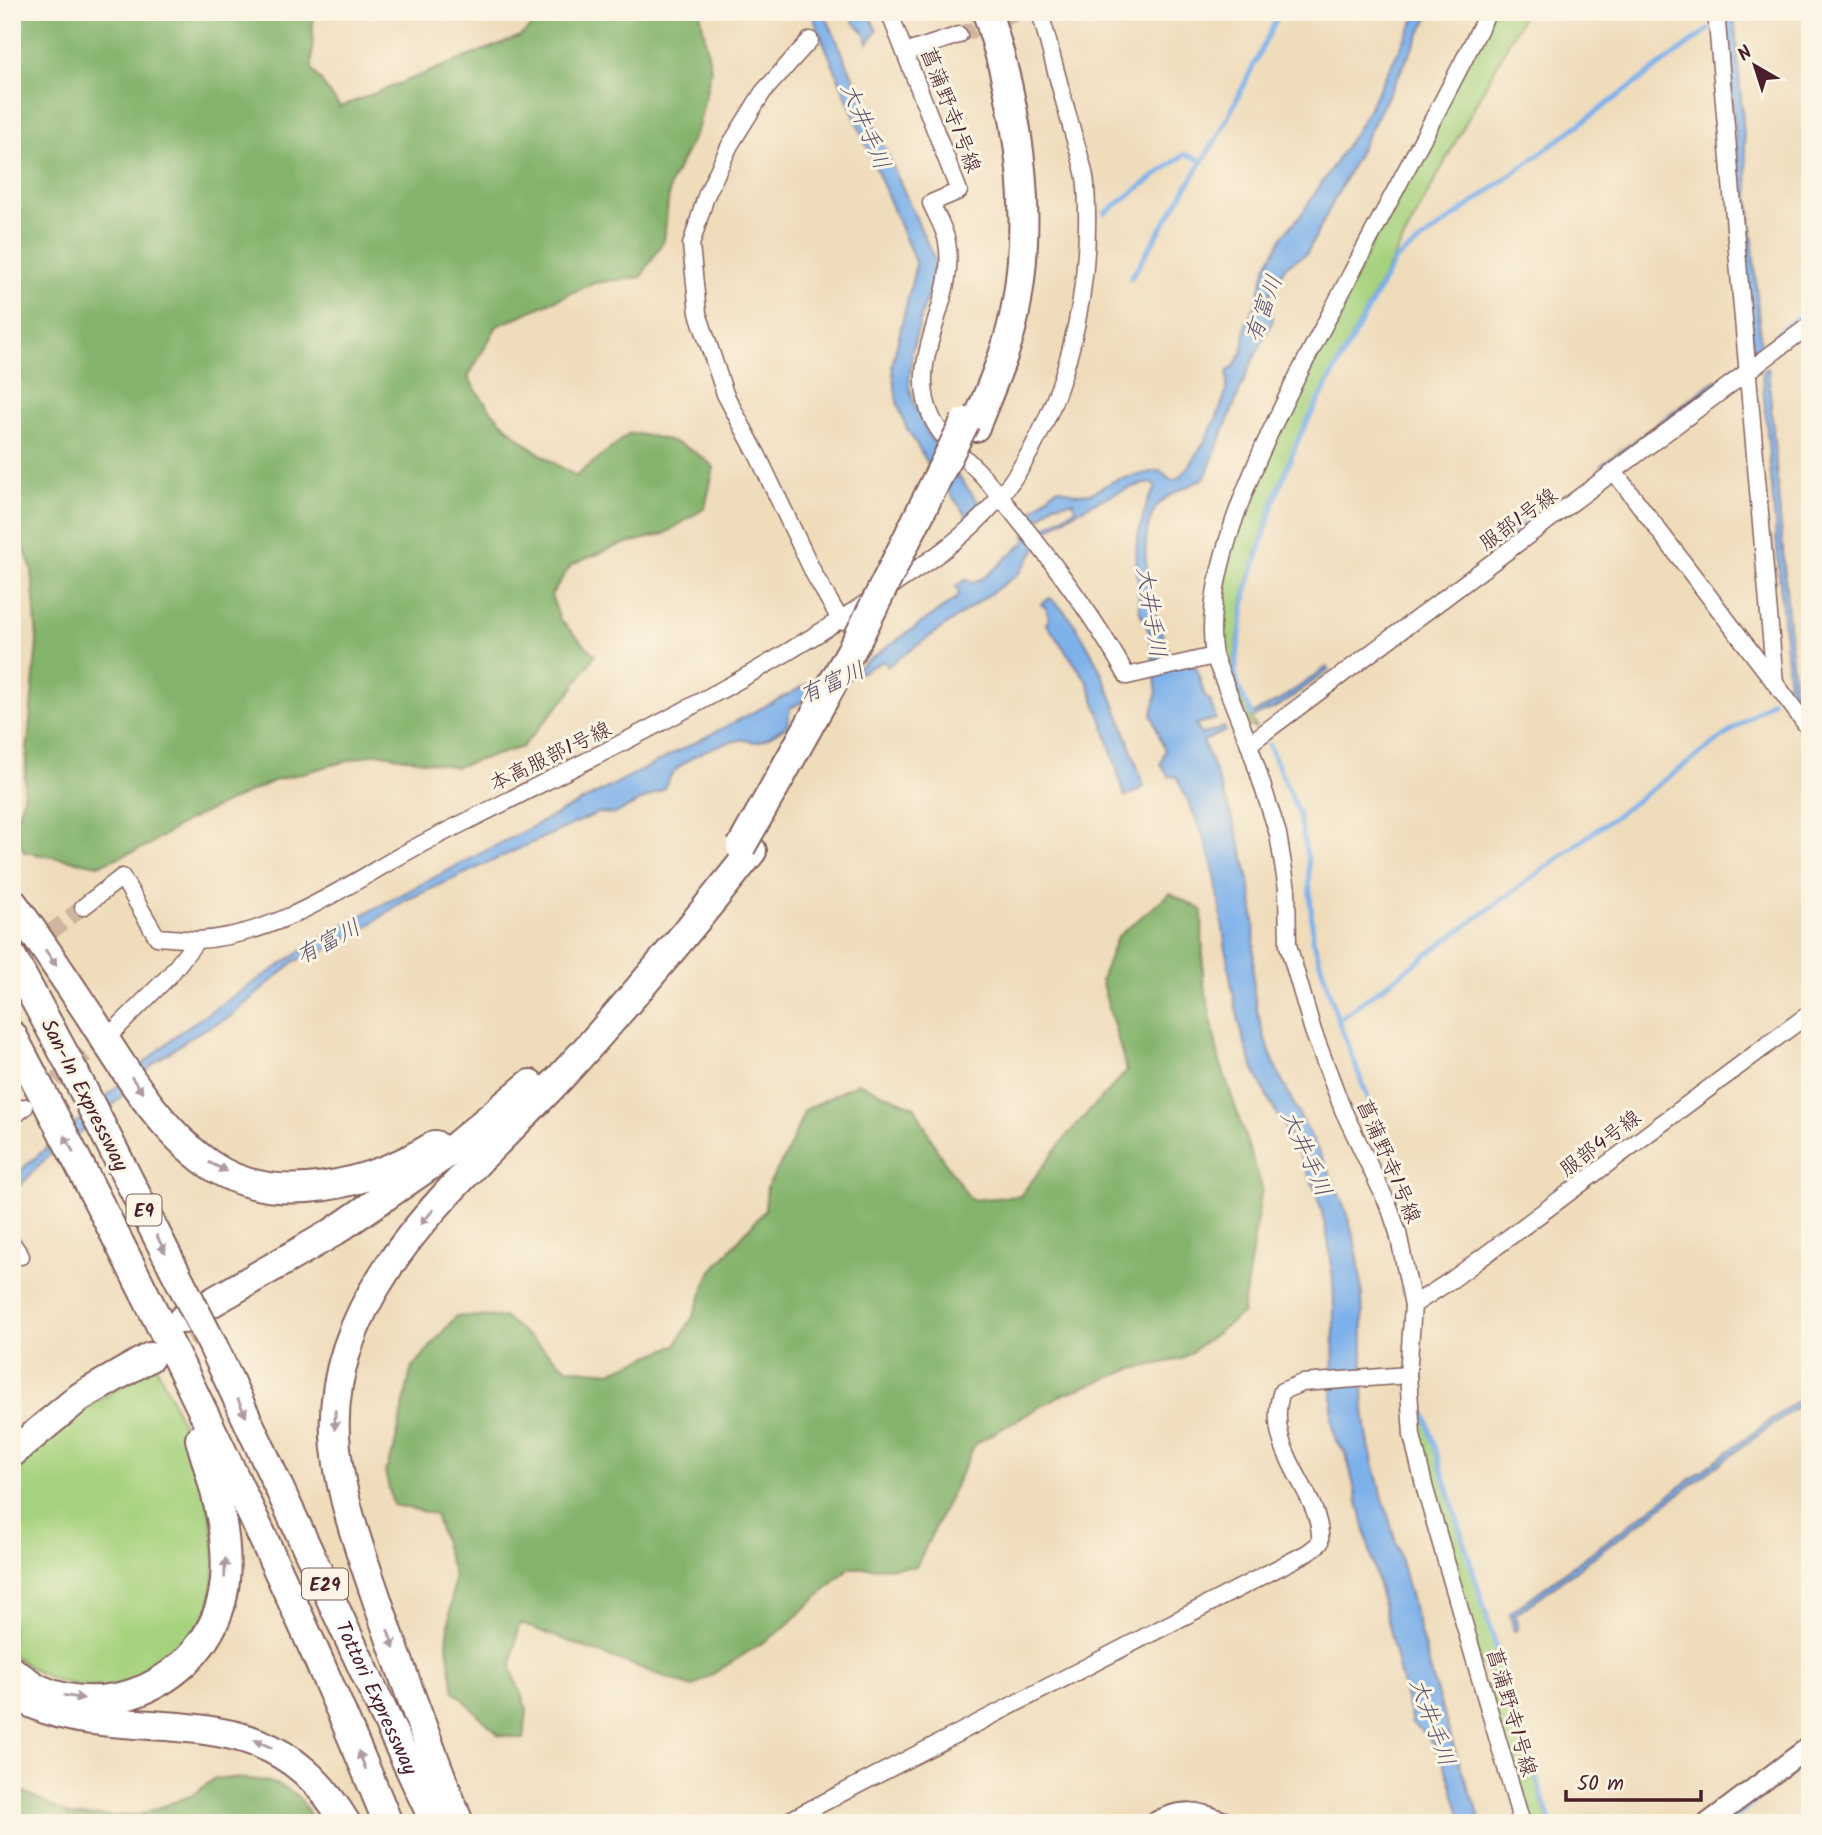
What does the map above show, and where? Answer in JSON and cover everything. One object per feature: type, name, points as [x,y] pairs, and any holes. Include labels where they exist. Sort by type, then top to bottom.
[{"type":"highway","points":[[970,424],[990,361],[1009,273],[1012,209],[1003,110],[976,12]]},
{"type":"highway","points":[[459,1823],[358,1544],[335,1448],[335,1413],[341,1368],[355,1329],[380,1278],[423,1222],[491,1146],[559,1079],[651,977],[747,849],[1001,362],[1014,317],[1020,272],[1023,209],[1021,157],[1013,107],[987,12]]},
{"type":"highway","points":[[195,1333],[445,1155],[550,1067],[642,973],[747,849]]},
{"type":"highway","points":[[12,902],[112,1038],[166,1123],[209,1164],[245,1181],[281,1187],[324,1188],[377,1172],[425,1151],[550,1067]]},
{"type":"highway","name":"San-In Expressway","points":[[12,957],[75,1074],[195,1333]]},
{"type":"highway","name":"San-In Expressway","points":[[12,1035],[35,1103],[93,1189],[177,1364]]},
{"type":"highway","points":[[195,1333],[333,1251],[491,1146]]},
{"type":"highway","points":[[12,1671],[40,1689],[76,1698],[105,1699],[139,1694],[164,1680],[185,1662],[203,1643],[216,1620],[225,1581],[226,1545],[217,1493],[199,1436],[140,1285]]},
{"type":"highway","name":"Tottori Expressway","points":[[195,1333],[435,1823]]},
{"type":"highway","points":[[12,1427],[51,1395],[146,1349],[80,1397],[12,1453]]},
{"type":"highway","name":"Tottori Expressway","points":[[177,1364],[334,1692],[388,1823]]},
{"type":"highway","points":[[12,1693],[66,1717],[102,1723],[221,1731],[251,1740],[283,1753],[318,1782],[346,1823]]},
{"type":"street","name":"菖蒲野寺1号線","points":[[889,12],[907,52],[959,191],[931,203],[947,240],[948,265],[922,372],[925,397],[932,419],[943,436],[1003,502]]},
{"type":"street","name":"本高服部1号線","points":[[83,906],[122,877],[156,937],[197,940],[245,933],[288,918],[419,845],[636,737],[841,621],[940,554],[1003,502],[1055,397],[1073,337],[1084,275],[1086,183],[1040,12]]},
{"type":"street","name":"菖蒲野寺1号線","points":[[1488,12],[1265,445],[1230,535],[1215,593],[1209,658],[1249,744],[1278,834],[1287,889],[1287,945],[1313,1031],[1334,1087],[1390,1209],[1413,1305],[1408,1375],[1412,1435],[1425,1489],[1522,1823]]},
{"type":"street","points":[[1716,12],[1775,683]]},
{"type":"street","points":[[907,52],[959,35]]},
{"type":"street","points":[[810,40],[763,92],[730,145],[706,195],[691,245],[698,313],[725,394],[815,576],[841,621]]},
{"type":"street","name":"服部1号線","points":[[1249,744],[1810,325]]},
{"type":"street","points":[[1615,473],[1810,730]]},
{"type":"street","points":[[1003,502],[1102,631],[1126,676],[1209,658]]},
{"type":"street","points":[[112,1038],[170,975],[197,940]]},
{"type":"street","name":"服部4号線","points":[[1413,1305],[1453,1279],[1810,1013]]},
{"type":"street","points":[[12,1118],[35,1103]]},
{"type":"street","points":[[784,1823],[1307,1553],[1320,1543],[1321,1529],[1287,1459],[1276,1408],[1282,1391],[1302,1383],[1408,1375]]},
{"type":"street","points":[[1708,1823],[1810,1746]]},
{"type":"street","points":[[1154,1823],[1178,1811],[1200,1813],[1227,1823]]},
{"type":"green space","points":[[12,12],[313,12],[312,69],[340,107],[520,36],[551,12],[700,12],[711,70],[698,128],[670,184],[664,240],[641,277],[594,283],[497,326],[468,377],[490,408],[515,434],[576,476],[630,433],[675,442],[714,467],[705,508],[664,534],[617,546],[571,565],[551,595],[560,620],[595,655],[569,694],[522,747],[456,767],[377,753],[276,780],[187,821],[145,847],[98,865],[24,852],[14,824],[23,800],[37,641],[32,570],[12,513]]},
{"type":"green space","points":[[1491,12],[1525,12],[1299,435],[1274,496],[1244,594],[1233,672],[1237,688],[1256,728],[1250,727],[1218,651],[1216,618],[1237,531],[1283,418]]},
{"type":"green space","points":[[1170,893],[1202,910],[1203,979],[1219,1058],[1262,1188],[1242,1314],[1182,1359],[1132,1369],[1059,1396],[975,1444],[916,1567],[849,1568],[778,1633],[692,1687],[519,1623],[511,1668],[527,1710],[524,1739],[499,1735],[454,1691],[447,1645],[454,1576],[435,1514],[393,1505],[385,1472],[394,1450],[411,1370],[456,1316],[504,1317],[567,1368],[610,1372],[676,1345],[694,1315],[710,1273],[765,1210],[767,1187],[787,1153],[805,1110],[858,1083],[915,1107],[938,1152],[971,1200],[1020,1196],[1069,1133],[1127,1071],[1101,980],[1117,937]]},
{"type":"green space","points":[[1419,1308],[1423,1412],[1515,1712],[1480,1662],[1417,1434]]},
{"type":"green space","points":[[155,1364],[185,1432],[209,1509],[215,1556],[210,1601],[206,1613],[189,1639],[169,1660],[145,1675],[119,1684],[92,1687],[64,1683],[37,1672],[12,1654],[12,1469],[43,1437]]},
{"type":"green space","points":[[1486,1683],[1518,1725],[1549,1823],[1529,1823]]},
{"type":"green space","points":[[215,1778],[260,1780],[282,1786],[300,1799],[315,1823],[12,1823],[12,1791],[16,1788],[72,1816],[139,1815],[193,1795]]},
{"type":"water","name":"大井手川","points":[[811,12],[824,12],[936,263],[912,351],[909,385],[928,435],[980,505],[967,516],[929,465],[906,427],[897,401],[892,366],[916,264]]},
{"type":"water","points":[[868,12],[877,31],[868,43],[864,32],[853,22],[854,17]]},
{"type":"water","points":[[1419,12],[1431,12],[1307,253],[1285,267],[1272,289],[1269,299],[1273,320],[1249,368],[1205,477],[1171,495],[1155,509],[1149,525],[1146,562],[1153,603],[1171,656],[1175,661],[1196,666],[1205,697],[1210,700],[1216,719],[1196,724],[1201,735],[1224,727],[1226,731],[1203,741],[1236,829],[1248,873],[1254,920],[1253,984],[1256,1005],[1275,1065],[1332,1180],[1354,1239],[1361,1282],[1364,1409],[1369,1444],[1435,1686],[1482,1823],[1463,1823],[1440,1755],[1423,1732],[1412,1723],[1346,1453],[1336,1441],[1332,1420],[1333,1276],[1324,1219],[1308,1172],[1261,1084],[1246,1047],[1231,983],[1215,876],[1204,837],[1177,777],[1168,776],[1161,764],[1165,751],[1152,715],[1157,692],[1149,631],[1140,612],[1136,561],[1137,540],[1148,500],[1156,488],[1152,483],[1126,489],[1062,520],[1043,537],[1018,574],[888,666],[883,661],[790,708],[787,726],[768,738],[755,742],[740,740],[707,750],[676,771],[668,779],[664,789],[615,814],[598,813],[404,901],[365,928],[320,953],[295,961],[230,1017],[197,1033],[154,1063],[98,1120],[51,1153],[12,1194],[12,1178],[180,1032],[331,931],[810,683],[813,690],[856,669],[957,598],[959,592],[956,586],[967,579],[974,583],[989,574],[1025,542],[1027,517],[1053,491],[1059,488],[1077,494],[1091,493],[1116,480],[1160,470],[1170,480],[1178,479],[1203,444],[1219,412],[1227,383],[1227,372],[1235,365],[1243,350],[1246,323],[1255,307],[1266,267],[1285,233],[1301,215],[1361,123]],"holes":[[[1073,502],[1075,509],[1041,530],[1036,522],[1054,504]]]},
{"type":"water","points":[[1725,12],[1734,12],[1761,347],[1753,349]]},
{"type":"water","points":[[1768,368],[1794,687],[1810,708],[1810,715],[1789,687],[1762,372]]},
{"type":"water","points":[[1716,380],[1718,383],[1605,466],[1602,465]]},
{"type":"water","points":[[1050,598],[1066,613],[1080,633],[1118,713],[1144,787],[1125,797],[1103,723],[1087,681],[1046,623],[1049,620],[1047,609],[1041,604]]},
{"type":"water","points":[[1327,667],[1329,670],[1279,706],[1253,717],[1254,713],[1280,700]]},
{"type":"water","points":[[1810,1391],[1810,1397],[1515,1615],[1518,1629],[1514,1631],[1510,1613]]},
{"type":"waterway","points":[[849,12],[860,19]]},
{"type":"waterway","points":[[1131,278],[1221,131],[1280,12]]},
{"type":"waterway","points":[[1252,715],[1238,687],[1235,672],[1246,593],[1276,496],[1300,435],[1395,260],[1708,30]]},
{"type":"waterway","points":[[1105,213],[1185,154],[1203,161]]},
{"type":"waterway","points":[[1778,333],[1810,307]]},
{"type":"waterway","points":[[1732,370],[1736,368]]},
{"type":"waterway","points":[[1485,552],[1521,525]]},
{"type":"waterway","points":[[1338,1020],[1772,701]]},
{"type":"waterway","points":[[1269,745],[1298,812],[1308,860],[1313,939],[1338,1020],[1373,1111]]},
{"type":"waterway","points":[[1425,1414],[1517,1715]]},
{"type":"waterway","points":[[1520,1725],[1551,1823]]},
{"type":"waterway","points":[[1727,1823],[1810,1759]]},
{"type":"tunnel","points":[[959,35],[1020,12]]},
{"type":"tunnel","points":[[12,962],[83,907]]},
{"type":"tunnel","points":[[37,1096],[108,1036]]},
{"type":"tunnel","points":[[150,1356],[190,1333]]},
{"type":"water label","name":"有富川","points":[[1263,308]]},
{"type":"water label","name":"有富川","points":[[832,682]]},
{"type":"water label","name":"有富川","points":[[328,941]]}]
